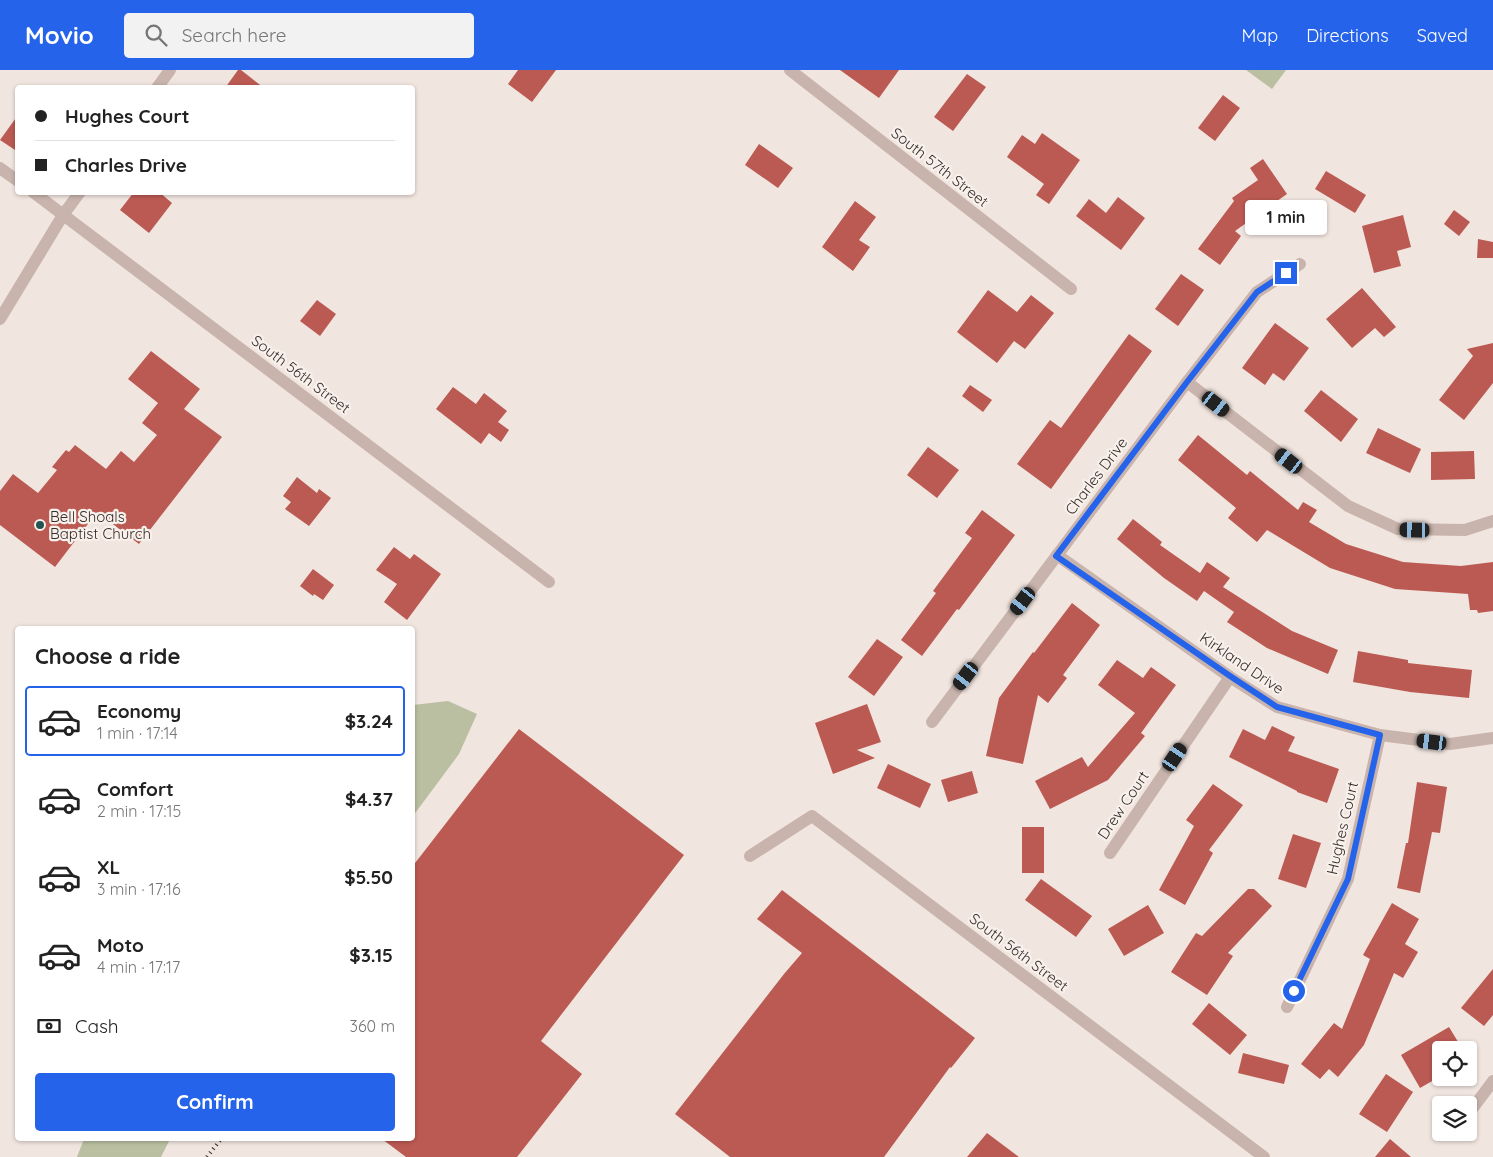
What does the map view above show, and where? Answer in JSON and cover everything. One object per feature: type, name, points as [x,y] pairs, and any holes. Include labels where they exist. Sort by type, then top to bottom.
[{"type":"street","points":[[159,85],[170,70]]},
{"type":"street","name":"South 57th Street","points":[[790,70],[1071,289]]},
{"type":"street","points":[[0,168],[15,179]]},
{"type":"street","name":"South 56th Street","points":[[37,195],[549,582]]},
{"type":"street","points":[[0,319],[63,215],[78,195]]},
{"type":"street","name":"Charles Drive","points":[[932,722],[1187,382],[1257,292],[1300,264]]},
{"type":"street","points":[[1187,382],[1348,506],[1390,526],[1398,529],[1465,530],[1493,522]]},
{"type":"street","name":"Kirkland Drive","points":[[1056,556],[1277,707],[1380,735],[1450,744],[1493,738]]},
{"type":"street","name":"Drew Court","points":[[1110,853],[1230,676]]},
{"type":"street","name":"Hughes Court","points":[[1287,1006],[1348,879],[1380,735]]},
{"type":"street","name":"South 56th Street","points":[[750,856],[812,816],[1264,1157]]},
{"type":"street","points":[[1477,1102],[1493,1081]]},
{"type":"green space","points":[[1246,70],[1286,70],[1272,89]]},
{"type":"green space","points":[[448,701],[477,714],[459,754],[415,813],[415,705]]},
{"type":"green space","points":[[83,1141],[169,1141],[161,1157],[77,1157]]},
{"type":"building","points":[[238,70],[241,70],[260,85],[227,85]]},
{"type":"building","points":[[518,70],[556,70],[532,102],[508,84]]},
{"type":"building","points":[[840,70],[899,70],[879,98]]},
{"type":"building","points":[[967,74],[986,87],[953,131],[934,117]]},
{"type":"building","points":[[1223,95],[1240,108],[1215,141],[1198,128]]},
{"type":"building","points":[[15,119],[15,150],[0,140]]},
{"type":"building","points":[[1042,133],[1080,160],[1049,204],[1036,195],[1044,184],[1007,157],[1022,135],[1035,144]]},
{"type":"building","points":[[759,144],[793,168],[778,188],[745,165]]},
{"type":"building","points":[[1263,159],[1287,194],[1235,231],[1241,236],[1220,265],[1198,249],[1234,201],[1232,198],[1258,180],[1250,168]]},
{"type":"building","points":[[1326,171],[1366,195],[1355,213],[1315,189]]},
{"type":"building","points":[[132,195],[163,195],[172,203],[149,233],[120,210]]},
{"type":"building","points":[[1118,197],[1145,218],[1121,250],[1076,216],[1089,199],[1106,213]]},
{"type":"building","points":[[855,201],[876,217],[859,240],[870,247],[853,271],[822,247]]},
{"type":"building","points":[[1454,210],[1470,222],[1459,236],[1444,224]]},
{"type":"building","points":[[1403,215],[1411,247],[1397,251],[1401,266],[1374,273],[1362,226]]},
{"type":"building","points":[[1478,239],[1493,242],[1493,258],[1477,258]]},
{"type":"building","points":[[1181,274],[1204,290],[1178,326],[1155,309]]},
{"type":"building","points":[[1362,288],[1396,327],[1384,337],[1375,328],[1352,348],[1326,319]]},
{"type":"building","points":[[988,290],[1017,312],[1031,295],[1054,313],[1025,349],[1014,341],[997,363],[957,332]]},
{"type":"building","points":[[317,300],[336,314],[320,336],[300,321]]},
{"type":"building","points":[[1275,323],[1309,348],[1284,381],[1273,373],[1265,385],[1242,368]]},
{"type":"building","points":[[1129,334],[1152,351],[1051,489],[1017,464],[1050,420],[1061,428]]},
{"type":"building","points":[[1493,343],[1493,383],[1464,420],[1439,400],[1473,356],[1467,349]]},
{"type":"building","points":[[151,351],[200,389],[184,409],[222,437],[139,544],[97,512],[55,567],[0,525],[0,491],[13,474],[38,493],[57,470],[52,467],[66,450],[69,452],[75,445],[106,469],[121,451],[134,462],[157,435],[142,423],[158,403],[128,379]]},
{"type":"building","points":[[970,385],[992,400],[983,412],[962,396]]},
{"type":"building","points":[[453,387],[476,404],[484,393],[507,411],[498,422],[509,430],[501,442],[489,433],[481,444],[436,409]]},
{"type":"building","points":[[1321,390],[1358,419],[1341,442],[1304,411]]},
{"type":"building","points":[[1378,428],[1421,449],[1410,473],[1366,453]]},
{"type":"building","points":[[1198,435],[1247,475],[1250,471],[1298,510],[1303,502],[1317,510],[1309,522],[1346,544],[1403,562],[1461,566],[1493,562],[1493,611],[1478,613],[1477,610],[1470,610],[1468,594],[1395,589],[1330,568],[1267,530],[1257,542],[1228,518],[1236,508],[1178,460]]},
{"type":"building","points":[[928,447],[959,470],[937,498],[907,475]]},
{"type":"building","points":[[1474,451],[1475,479],[1431,480],[1431,452]]},
{"type":"building","points":[[297,477],[317,493],[319,489],[331,498],[309,526],[285,509],[291,502],[283,496]]},
{"type":"building","points":[[982,510],[1015,535],[922,656],[901,640],[936,593],[933,591],[972,538],[965,533]]},
{"type":"building","points":[[1133,519],[1162,542],[1160,545],[1200,573],[1207,562],[1230,578],[1223,587],[1292,631],[1338,650],[1328,674],[1267,648],[1227,622],[1234,612],[1204,591],[1197,601],[1164,578],[1117,539]]},
{"type":"building","points":[[394,547],[410,559],[414,554],[441,574],[407,620],[384,602],[397,584],[376,570]]},
{"type":"building","points":[[313,569],[334,585],[323,600],[314,594],[313,596],[300,586]]},
{"type":"building","points":[[1072,603],[1100,625],[1063,675],[1067,678],[1048,703],[1038,695],[1023,764],[986,756],[999,698]]},
{"type":"building","points":[[877,639],[903,657],[874,696],[848,677]]},
{"type":"building","points":[[1358,651],[1408,660],[1408,663],[1472,670],[1469,698],[1410,692],[1353,682]]},
{"type":"building","points":[[1117,660],[1143,678],[1151,667],[1176,685],[1141,733],[1145,736],[1108,780],[1050,809],[1035,781],[1082,757],[1088,767],[1135,713],[1098,685]]},
{"type":"building","points":[[867,704],[881,742],[857,750],[875,758],[833,774],[815,723]]},
{"type":"building","points":[[1272,726],[1295,737],[1288,751],[1339,769],[1327,803],[1297,792],[1229,757],[1243,729],[1265,740]]},
{"type":"building","points":[[519,729],[684,855],[541,1041],[582,1074],[517,1157],[406,1157],[385,1141],[415,1141],[415,863]]},
{"type":"building","points":[[888,764],[931,784],[920,808],[877,788]]},
{"type":"building","points":[[972,771],[978,793],[948,802],[941,780]]},
{"type":"building","points":[[1417,782],[1447,787],[1440,833],[1432,832],[1420,893],[1397,888],[1406,843],[1408,843]]},
{"type":"building","points":[[1213,784],[1243,805],[1209,850],[1213,853],[1185,905],[1159,890],[1194,826],[1186,820]]},
{"type":"building","points":[[1022,827],[1044,827],[1044,873],[1022,873]]},
{"type":"building","points":[[1293,834],[1321,843],[1306,888],[1278,879]]},
{"type":"building","points":[[1041,879],[1092,916],[1076,937],[1025,900]]},
{"type":"building","points":[[1248,889],[1254,889],[1272,906],[1228,953],[1233,956],[1207,995],[1171,972],[1196,933],[1202,936]]},
{"type":"building","points":[[782,890],[975,1038],[950,1067],[884,1157],[730,1157],[675,1114],[802,953],[757,919]]},
{"type":"building","points":[[1392,903],[1419,919],[1405,944],[1418,952],[1403,978],[1394,973],[1364,1045],[1338,1077],[1329,1069],[1320,1079],[1301,1064],[1334,1023],[1342,1029],[1370,959],[1363,955]]},
{"type":"building","points":[[1148,905],[1164,933],[1124,956],[1108,929]]},
{"type":"building","points":[[1493,969],[1493,1015],[1484,1026],[1461,1008]]},
{"type":"building","points":[[1209,1003],[1247,1035],[1230,1055],[1192,1024]]},
{"type":"building","points":[[1449,1027],[1458,1041],[1432,1041],[1432,1081],[1420,1088],[1401,1055]]},
{"type":"building","points":[[1243,1053],[1289,1065],[1284,1084],[1238,1073]]},
{"type":"building","points":[[1386,1074],[1413,1092],[1387,1132],[1359,1114]]},
{"type":"building","points":[[987,1133],[1019,1157],[967,1157]]},
{"type":"building","points":[[1390,1139],[1411,1157],[1375,1157]]},
{"type":"railway","points":[[207,1157],[219,1141]]},
{"type":"place","name":"Bell Shoals Baptist Church","points":[[40,525]]},
{"type":"route","points":[[1286,273],[1257,292],[1056,556],[1277,707],[1380,735],[1348,879],[1294,991]]}]
